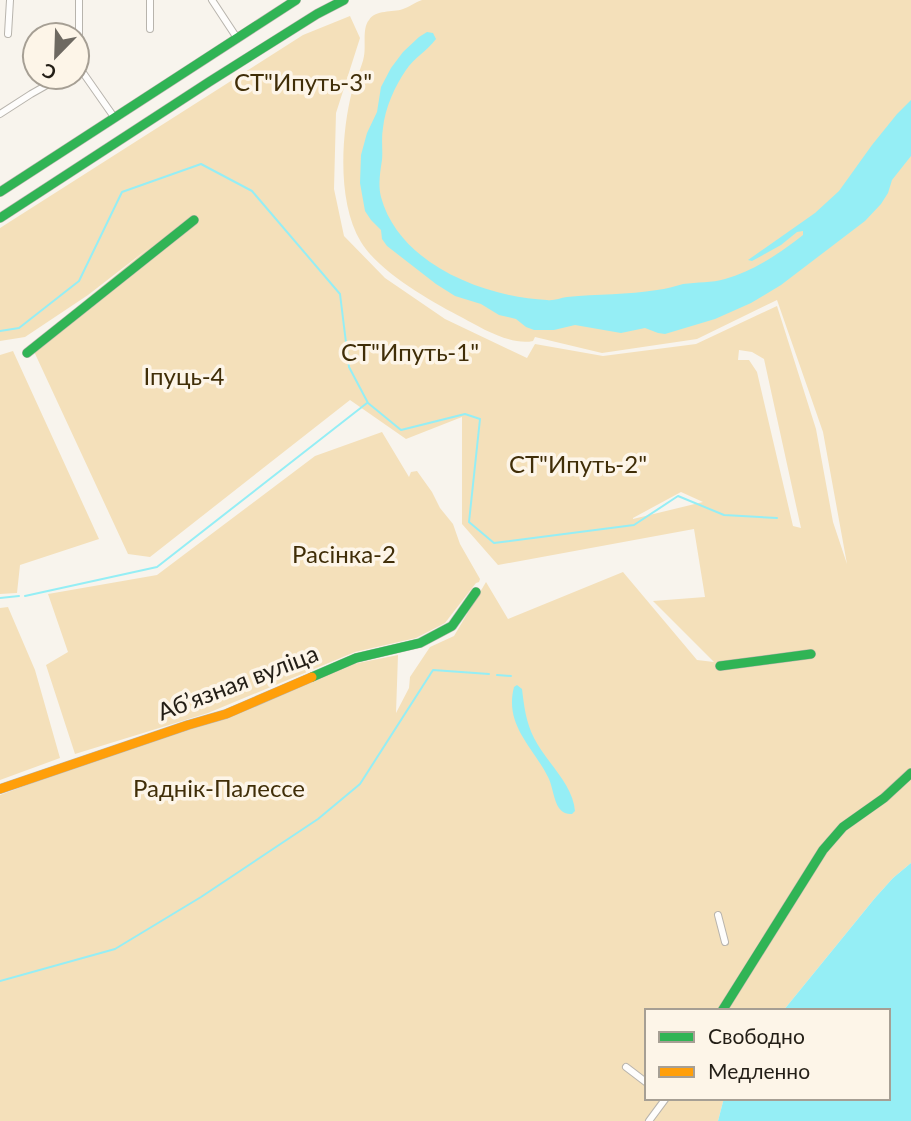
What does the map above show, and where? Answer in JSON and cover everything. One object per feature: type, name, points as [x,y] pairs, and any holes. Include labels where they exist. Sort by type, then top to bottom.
[{"type":"street","points":[[8,34],[10,0]]},
{"type":"street","points":[[79,0],[79,21]]},
{"type":"street","points":[[150,0],[150,29]]},
{"type":"street","points":[[212,0],[237,38]]},
{"type":"street","points":[[0,192],[296,0]]},
{"type":"street","points":[[0,218],[209,82],[344,0]]},
{"type":"street","points":[[91,85],[114,117]]},
{"type":"street","points":[[0,114],[36,91]]},
{"type":"street","points":[[27,353],[194,219]]},
{"type":"street","name":"Абʼязная вуліца","points":[[0,789],[226,714],[356,658],[420,643],[452,626],[476,593]]},
{"type":"street","points":[[720,666],[811,654]]},
{"type":"street","points":[[723,1009],[822,850],[843,827],[884,798],[911,773]]},
{"type":"street","points":[[718,915],[725,942]]},
{"type":"street","points":[[626,1067],[645,1081]]},
{"type":"street","points":[[649,1121],[665,1100]]},
{"type":"green space","points":[[422,0],[911,0],[911,863],[875,898],[785,1009],[645,1009],[645,1100],[723,1100],[718,1121],[0,1121],[0,795],[353,664],[398,655],[396,713],[409,688],[410,677],[430,647],[454,636],[486,582],[508,619],[623,572],[697,660],[714,662],[653,601],[705,597],[694,529],[498,565],[462,524],[462,417],[406,439],[350,400],[150,557],[128,554],[31,345],[150,247],[88,295],[25,337],[0,341],[0,228],[303,35],[350,16],[360,38],[336,113],[334,189],[344,236],[385,278],[445,319],[527,358],[535,344],[603,356],[696,344],[777,306],[816,429],[833,522],[847,564],[823,432],[777,300],[697,339],[602,353],[535,337],[533,341],[525,342],[497,335],[422,295],[393,275],[369,253],[353,226],[348,208],[343,168],[345,128],[353,87],[365,52],[367,23],[376,14],[403,9]],"holes":[[[739,350],[752,352],[764,359],[801,528],[793,526],[757,372],[749,360],[738,360]],[[681,492],[703,502],[633,519]]]},
{"type":"green space","points":[[13,351],[99,539],[20,565],[17,593],[0,594],[0,355]]},
{"type":"green space","name":"Расінка-2","points":[[382,432],[409,477],[411,472],[417,471],[432,492],[453,524],[460,544],[480,579],[445,623],[416,638],[355,652],[208,713],[75,754],[46,665],[68,652],[48,594],[157,575],[315,456]]},
{"type":"green space","points":[[8,607],[35,670],[60,758],[0,780],[0,608]]},
{"type":"water","points":[[427,32],[433,33],[436,39],[406,70],[394,90],[386,113],[382,132],[381,197],[391,221],[406,241],[425,258],[472,284],[497,292],[552,300],[646,292],[736,276],[766,261],[803,235],[803,231],[797,232],[781,245],[752,261],[748,260],[815,213],[839,191],[872,145],[911,100],[911,156],[892,180],[881,204],[865,221],[781,285],[751,303],[715,319],[665,334],[645,328],[621,333],[575,325],[554,330],[534,330],[516,319],[499,315],[481,304],[455,296],[436,284],[387,246],[382,239],[381,230],[365,211],[360,183],[361,155],[377,112],[381,87],[403,52]]},
{"type":"water","points":[[517,685],[522,689],[527,720],[534,738],[564,782],[573,801],[575,811],[572,814],[566,813],[558,806],[548,777],[516,724],[512,701],[514,687]]},
{"type":"water","points":[[911,863],[911,1121],[718,1121],[723,1100],[890,1100],[890,1009],[785,1009],[893,878]]},
{"type":"waterway","points":[[0,331],[19,328],[79,281],[122,192],[201,164],[252,191],[340,294],[349,367],[368,403],[401,430],[465,414],[480,419],[469,522],[494,543],[634,525],[678,496],[724,515],[777,518]]},
{"type":"waterway","points":[[25,596],[157,567],[367,403]]},
{"type":"waterway","points":[[0,598],[19,596]]},
{"type":"waterway","points":[[0,981],[115,949],[201,897],[318,819],[360,784],[433,670],[489,674]]},
{"type":"waterway","points":[[497,675],[511,676]]},
{"type":"traffic: fast","points":[[0,192],[296,0]]},
{"type":"traffic: fast","points":[[0,218],[209,82],[344,0]]},
{"type":"traffic: fast","points":[[27,353],[194,220]]},
{"type":"traffic: fast","points":[[312,677],[356,658],[420,643],[452,626],[476,592]]},
{"type":"traffic: fast","points":[[720,666],[811,654]]},
{"type":"traffic: fast","points":[[723,1009],[823,850],[843,827],[884,798],[911,773]]},
{"type":"traffic: slow","points":[[0,789],[226,714],[312,677]]},
{"type":"park label","name":"СТ\"Ипуть-3\"","points":[[303,83]]},
{"type":"park label","name":"СТ\"Ипуть-1\"","points":[[410,353]]},
{"type":"park label","name":"Іпуць-4","points":[[184,377]]},
{"type":"park label","name":"СТ\"Ипуть-2\"","points":[[578,465]]},
{"type":"park label","name":"Раднік-Палессе","points":[[219,789]]}]
